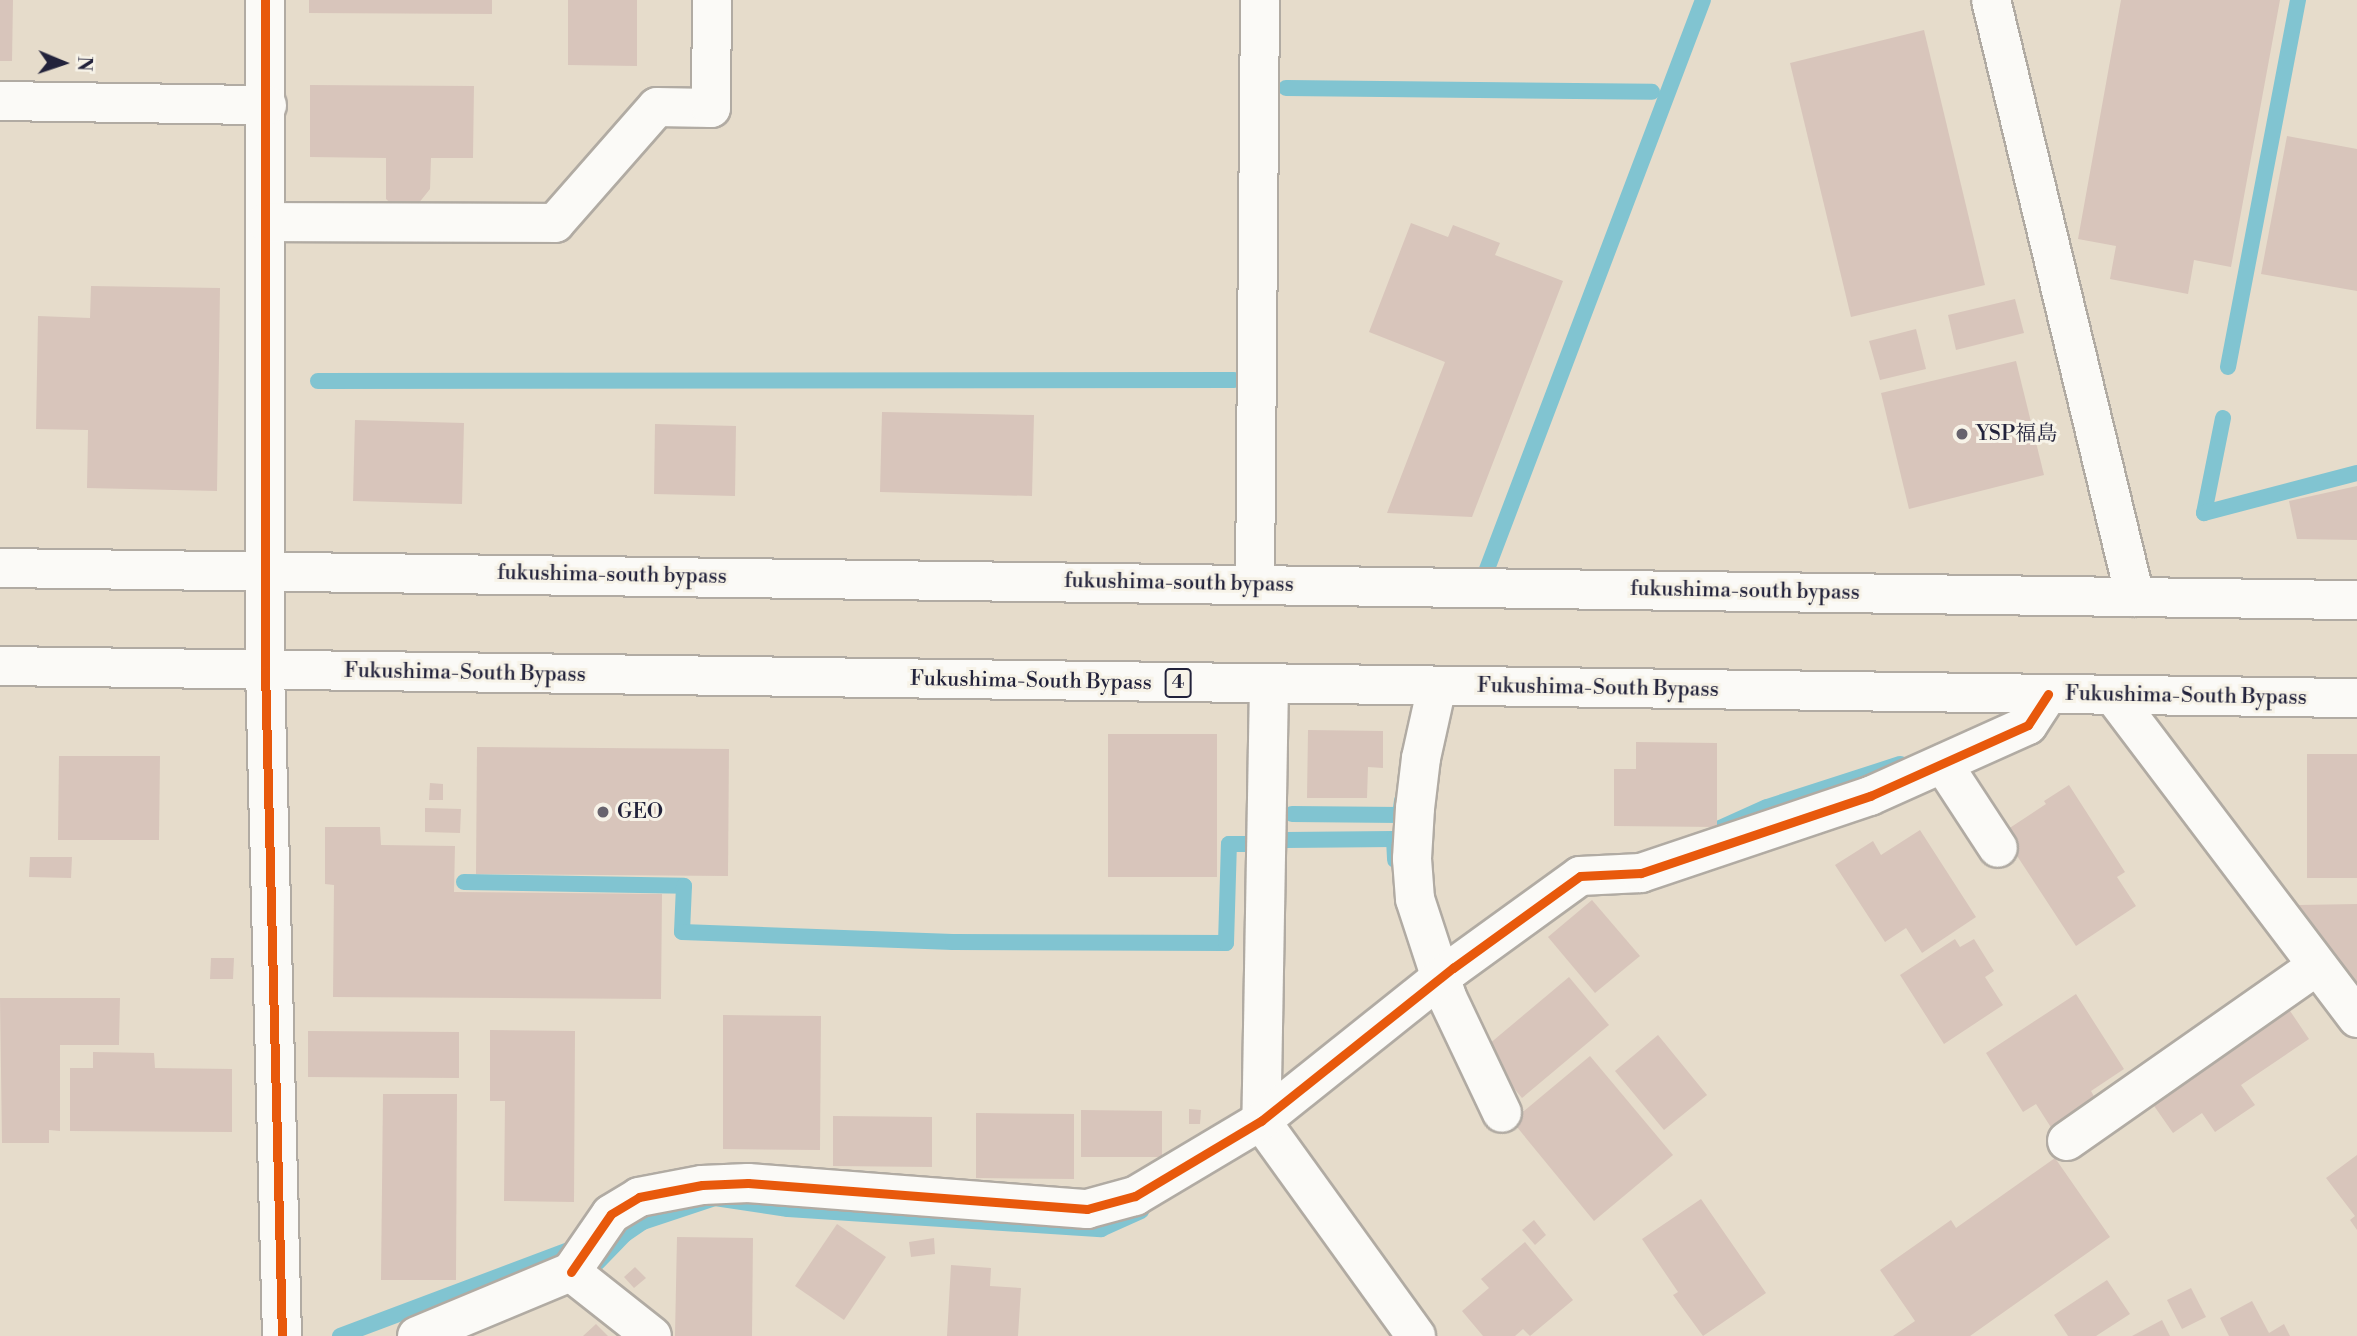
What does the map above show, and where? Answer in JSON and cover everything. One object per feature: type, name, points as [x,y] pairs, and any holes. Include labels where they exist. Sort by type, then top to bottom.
[{"type":"main road","points":[[265,0],[265,670],[282,1336]]},
{"type":"main road","points":[[266,222],[555,223],[657,107],[711,108],[712,0]]},
{"type":"main road","points":[[1255,584],[1260,0]]},
{"type":"main road","points":[[1991,0],[2136,597]]},
{"type":"main road","points":[[0,101],[267,104]]},
{"type":"main road","name":"fukushima-south bypass","points":[[0,568],[2357,600]]},
{"type":"main road","name":"Fukushima-South Bypass","points":[[0,666],[2357,698]]},
{"type":"main road","points":[[1269,684],[1261,1121],[1416,1336]]},
{"type":"main road","points":[[1437,686],[1421,758],[1412,859],[1415,899],[1441,978],[1502,1113]]},
{"type":"main road","points":[[417,1336],[570,1272],[611,1214],[639,1197],[702,1185],[748,1183],[1087,1209],[1135,1196],[1261,1121],[1441,978],[1580,876],[1641,873],[1875,807],[1943,764],[2028,725],[2048,694]]},
{"type":"main road","points":[[2113,695],[2357,1018]]},
{"type":"main road","points":[[1943,764],[1998,848]]},
{"type":"main road","points":[[2067,1141],[2318,966]]},
{"type":"main road","points":[[570,1272],[652,1336]]},
{"type":"building","points":[[0,0],[13,0],[12,61],[0,61]]},
{"type":"building","points":[[309,0],[492,0],[492,14],[309,13]]},
{"type":"building","points":[[568,0],[637,0],[637,66],[568,65]]},
{"type":"building","points":[[2121,0],[2280,0],[2231,267],[2194,260],[2188,294],[2110,279],[2116,246],[2078,239]]},
{"type":"building","points":[[1924,30],[1985,285],[1851,317],[1790,63]]},
{"type":"building","points":[[310,85],[474,86],[473,158],[431,158],[430,189],[418,204],[395,207],[386,199],[386,158],[310,157]]},
{"type":"building","points":[[2287,136],[2357,149],[2357,291],[2261,274]]},
{"type":"building","points":[[1411,223],[1448,237],[1453,225],[1500,243],[1495,255],[1563,281],[1472,517],[1387,513],[1445,362],[1369,332]]},
{"type":"building","points":[[91,286],[220,288],[217,491],[87,488],[88,430],[36,429],[38,316],[90,318]]},
{"type":"building","points":[[2015,299],[2024,333],[1956,350],[1948,315]]},
{"type":"building","points":[[1916,329],[1926,369],[1880,380],[1869,341]]},
{"type":"building","name":"YSP福島","points":[[2016,361],[2044,475],[1909,509],[1881,393]]},
{"type":"building","points":[[882,412],[1034,415],[1032,496],[880,492]]},
{"type":"building","points":[[355,420],[464,423],[462,504],[353,501]]},
{"type":"building","points":[[655,424],[736,426],[735,496],[654,494]]},
{"type":"building","points":[[2357,486],[2357,540],[2297,539],[2289,501]]},
{"type":"building","points":[[1308,730],[1383,731],[1383,768],[1368,767],[1367,798],[1307,798]]},
{"type":"building","points":[[1108,734],[1217,734],[1217,877],[1108,877]]},
{"type":"building","points":[[1636,742],[1717,743],[1717,827],[1614,826],[1614,769],[1636,769]]},
{"type":"building","name":"GEO","points":[[477,747],[729,749],[728,876],[476,874]]},
{"type":"building","points":[[2307,754],[2357,754],[2357,878],[2307,878]]},
{"type":"building","points":[[59,756],[160,756],[159,840],[58,840]]},
{"type":"building","points":[[430,783],[443,784],[443,800],[429,800]]},
{"type":"building","points":[[2069,785],[2125,872],[2117,877],[2136,906],[2076,946],[2002,833]]},
{"type":"building","points":[[425,808],[461,809],[460,833],[425,832]]},
{"type":"building","points":[[325,827],[380,827],[381,845],[455,846],[454,892],[662,894],[661,999],[333,997],[334,885],[325,884]]},
{"type":"building","points":[[1920,830],[1976,917],[1922,953],[1906,928],[1885,942],[1835,865],[1873,841],[1881,855]]},
{"type":"building","points":[[30,857],[72,857],[71,878],[29,877]]},
{"type":"building","points":[[1592,900],[1640,956],[1595,993],[1548,937]]},
{"type":"building","points":[[2357,904],[2357,983],[2299,905]]},
{"type":"building","points":[[1955,939],[1960,947],[1974,939],[1994,971],[1985,977],[2003,1005],[1944,1044],[1900,975]]},
{"type":"building","points":[[211,958],[234,958],[233,979],[210,979]]},
{"type":"building","points":[[1569,977],[1609,1025],[1522,1098],[1482,1050]]},
{"type":"building","points":[[2076,994],[2124,1069],[2091,1091],[2096,1100],[2052,1129],[2036,1104],[2023,1112],[1986,1053]]},
{"type":"building","points":[[0,998],[120,998],[119,1045],[60,1045],[60,1131],[49,1130],[49,1143],[2,1143]]},
{"type":"building","points":[[2282,999],[2309,1039],[2241,1085],[2255,1105],[2215,1132],[2202,1113],[2173,1133],[2145,1093]]},
{"type":"building","points":[[723,1015],[821,1016],[820,1150],[723,1149]]},
{"type":"building","points":[[490,1030],[575,1031],[574,1202],[504,1201],[505,1101],[490,1101]]},
{"type":"building","points":[[308,1031],[459,1032],[459,1078],[308,1077]]},
{"type":"building","points":[[1658,1035],[1707,1095],[1664,1130],[1615,1071]]},
{"type":"building","points":[[93,1052],[154,1053],[155,1068],[232,1069],[232,1132],[70,1131],[70,1068],[93,1068]]},
{"type":"building","points":[[1590,1056],[1673,1155],[1594,1221],[1512,1121]]},
{"type":"building","points":[[383,1094],[457,1094],[456,1280],[381,1280]]},
{"type":"building","points":[[1189,1109],[1201,1110],[1200,1124],[1189,1124]]},
{"type":"building","points":[[1081,1110],[1162,1111],[1162,1157],[1081,1157]]},
{"type":"building","points":[[976,1113],[1074,1114],[1074,1179],[976,1178]]},
{"type":"building","points":[[833,1116],[932,1117],[932,1167],[833,1166]]},
{"type":"building","points":[[2357,1155],[2357,1230],[2350,1220],[2355,1216],[2326,1178]]},
{"type":"building","points":[[2055,1158],[2110,1237],[1970,1336],[1893,1336],[1915,1321],[1880,1270],[1951,1220],[1956,1228]]},
{"type":"building","points":[[1701,1199],[1766,1293],[1703,1336],[1673,1295],[1678,1292],[1642,1239]]},
{"type":"building","points":[[1534,1220],[1546,1235],[1535,1245],[1522,1230]]},
{"type":"building","points":[[837,1224],[886,1257],[844,1320],[795,1286]]},
{"type":"building","points":[[677,1237],[753,1238],[752,1336],[675,1336]]},
{"type":"building","points":[[934,1238],[935,1254],[911,1257],[909,1242]]},
{"type":"building","points":[[1525,1242],[1573,1300],[1530,1336],[1523,1329],[1515,1336],[1483,1336],[1462,1311],[1489,1288],[1481,1279]]},
{"type":"building","points":[[951,1265],[991,1268],[990,1286],[1021,1288],[1018,1336],[947,1336]]},
{"type":"building","points":[[635,1267],[646,1278],[634,1288],[624,1277]]},
{"type":"building","points":[[2107,1280],[2130,1314],[2096,1336],[2068,1336],[2054,1315]]},
{"type":"building","points":[[2191,1288],[2206,1317],[2182,1329],[2167,1300]]},
{"type":"building","points":[[2252,1301],[2269,1333],[2284,1324],[2290,1336],[2229,1336],[2220,1318]]},
{"type":"building","points":[[2162,1320],[2170,1336],[2132,1336]]},
{"type":"building","points":[[596,1324],[608,1336],[583,1336]]},
{"type":"waterway","points":[[1484,577],[1703,0]]},
{"type":"waterway","points":[[2228,367],[2298,0]]},
{"type":"waterway","points":[[1286,88],[1652,92]]},
{"type":"waterway","points":[[318,381],[1234,380]]},
{"type":"waterway","points":[[2223,418],[2204,513],[2357,473]]},
{"type":"waterway","points":[[1720,828],[1767,807],[1900,764]]},
{"type":"waterway","points":[[1292,814],[1400,815],[1402,800]]},
{"type":"waterway","points":[[1285,840],[1394,839],[1395,860]]},
{"type":"waterway","points":[[464,882],[684,886],[682,932],[953,942],[1226,943],[1229,844],[1254,844]]},
{"type":"waterway","points":[[597,1263],[625,1234],[643,1222],[715,1198],[788,1209],[1101,1229],[1141,1211]]},
{"type":"waterway","points":[[340,1336],[574,1248]]},
{"type":"cycle path","points":[[265,0],[265,670],[282,1336]]},
{"type":"cycle path","points":[[571,1272],[611,1214],[639,1197],[702,1185],[748,1183],[1087,1209],[1135,1196],[1261,1121],[1453,968],[1580,876],[1641,873],[1870,796],[2028,725],[2048,694]]},
{"type":"place","name":"YSP福島","points":[[1962,434]]},
{"type":"place","name":"GEO","points":[[603,812]]}]
